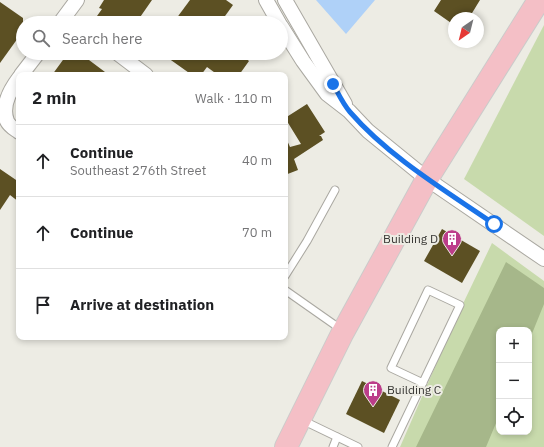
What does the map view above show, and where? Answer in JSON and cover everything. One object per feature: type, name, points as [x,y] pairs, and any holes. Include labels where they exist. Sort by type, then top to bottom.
[{"type":"main road","points":[[286,447],[343,331],[427,178],[539,0]]},
{"type":"street","points":[[69,16],[77,0]]},
{"type":"street","points":[[266,0],[275,16]]},
{"type":"street","points":[[285,0],[349,111]]},
{"type":"street","points":[[288,37],[327,94],[349,111],[378,140],[427,178],[544,259]]},
{"type":"street","points":[[23,72],[33,60]]},
{"type":"street","points":[[126,60],[142,72]]},
{"type":"street","points":[[16,82],[11,89],[6,102],[6,110],[8,122],[16,129]]},
{"type":"lane","points":[[288,271],[307,241],[335,190]]},
{"type":"lane","points":[[392,447],[423,383],[460,305],[428,290],[391,368],[423,383]]},
{"type":"lane","points":[[288,292],[343,331]]},
{"type":"lane","points":[[300,419],[358,447]]},
{"type":"lane","points":[[333,447],[337,437]]},
{"type":"green space","points":[[544,25],[544,236],[464,179]]},
{"type":"green space","points":[[492,243],[544,281],[544,447],[400,447],[459,312]]},
{"type":"green space","points":[[506,262],[544,288],[544,304],[532,334],[532,327],[496,327],[496,423],[486,447],[416,447]]},
{"type":"water","points":[[316,0],[375,0],[346,34]]},
{"type":"building","points":[[104,0],[152,0],[141,16],[97,16],[102,9],[99,8]]},
{"type":"building","points":[[190,0],[226,0],[233,5],[225,16],[178,16]]},
{"type":"building","points":[[441,0],[480,0],[473,12],[448,12],[448,21],[434,11]]},
{"type":"building","points":[[0,2],[20,16],[16,16],[16,41],[0,63]]},
{"type":"building","points":[[63,60],[89,60],[105,72],[54,72]]},
{"type":"building","points":[[171,60],[249,61],[241,72],[214,72],[207,67],[203,72],[188,72]]},
{"type":"building","points":[[307,104],[325,132],[319,136],[321,136],[323,140],[294,159],[298,170],[288,174],[288,142],[290,147],[301,144],[288,123],[288,116]]},
{"type":"building","points":[[0,169],[16,180],[16,200],[10,195],[0,210]]},
{"type":"building","name":"Building D","points":[[442,229],[480,251],[462,283],[424,261]]},
{"type":"building","name":"Building C","points":[[362,381],[400,400],[384,433],[346,414]]},
{"type":"place","name":"Building D","points":[[452,256]]},
{"type":"place","name":"Building C","points":[[373,407]]},
{"type":"route","points":[[333,84],[349,111],[368,131],[427,178],[494,224]]}]
